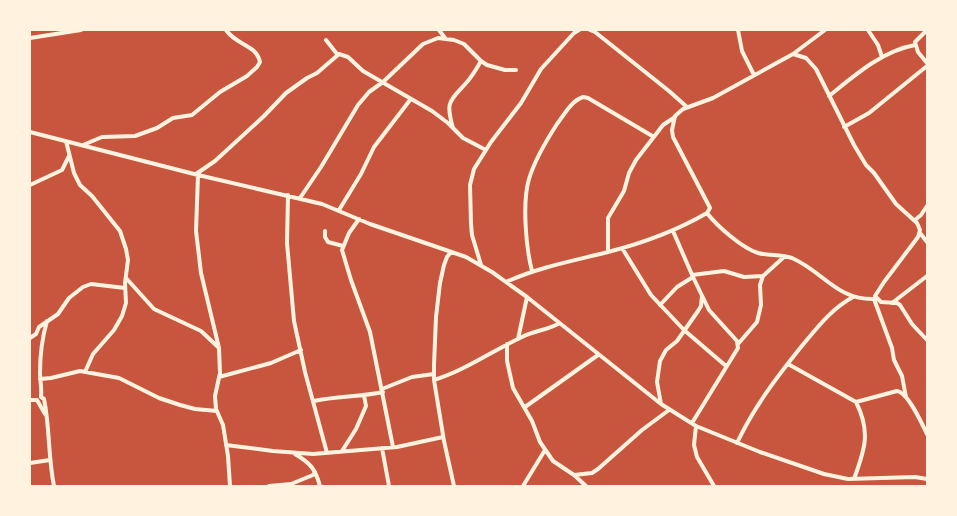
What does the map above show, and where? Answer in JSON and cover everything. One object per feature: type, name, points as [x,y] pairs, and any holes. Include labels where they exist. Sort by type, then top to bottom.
[{"type":"street","points":[[30,38],[81,30]]},
{"type":"street","points":[[83,145],[102,137],[135,136],[157,128],[173,118],[192,115],[220,92],[247,76],[257,67],[260,62],[259,58],[253,50],[236,41],[226,30]]},
{"type":"street","points":[[438,30],[445,38]]},
{"type":"street","points":[[481,265],[472,235],[470,185],[474,170],[486,150],[521,104],[541,69],[579,30]]},
{"type":"street","points":[[590,30],[638,65],[687,108]]},
{"type":"street","points":[[738,30],[742,51],[754,75]]},
{"type":"street","points":[[608,252],[608,218],[624,191],[629,173],[636,160],[663,125],[687,108],[713,98],[794,54],[825,30]]},
{"type":"street","points":[[868,30],[878,45],[882,57]]},
{"type":"street","points":[[844,127],[869,113],[927,65],[921,58],[915,45],[916,39],[927,30]]},
{"type":"street","points":[[300,198],[358,105],[369,92],[384,82],[423,44],[438,38],[445,38],[464,44],[481,61],[496,68],[516,70]]},
{"type":"street","points":[[326,40],[337,54],[348,57],[363,71],[440,117],[463,138],[486,150]]},
{"type":"street","points":[[829,96],[882,57],[896,49],[915,45]]},
{"type":"street","points":[[197,175],[264,116],[286,93],[329,64],[337,54]]},
{"type":"street","points":[[794,54],[800,55],[812,63],[821,76],[844,127],[866,165],[874,172],[896,204],[914,220],[927,242]]},
{"type":"street","points":[[454,130],[450,113],[452,96],[470,78],[481,61]]},
{"type":"street","points":[[532,270],[528,257],[526,237],[526,190],[528,181],[541,151],[575,101],[583,97],[588,98],[654,137]]},
{"type":"street","points":[[339,210],[361,174],[374,147],[410,100]]},
{"type":"street","points":[[506,282],[532,270],[608,252],[673,231],[707,213],[710,208],[672,137],[675,116]]},
{"type":"street","points":[[30,132],[197,175],[322,204],[466,257],[481,265],[527,297],[558,324],[660,404],[696,426],[737,443],[824,474],[854,479],[925,479],[926,473]]},
{"type":"street","points":[[66,141],[80,185],[107,214],[123,236],[128,260],[125,288],[126,303],[122,316],[114,330],[93,354],[85,372]]},
{"type":"street","points":[[30,185],[62,170],[70,156]]},
{"type":"street","points":[[197,175],[196,231],[201,273],[219,348],[221,364],[214,396],[223,426],[230,486]]},
{"type":"street","points":[[288,195],[286,243],[294,321],[328,453]]},
{"type":"street","points":[[914,220],[921,215],[927,206]]},
{"type":"street","points":[[707,213],[718,227],[750,249],[757,252],[785,256],[806,266],[829,281],[834,287],[853,297],[875,299],[881,302],[892,302],[900,305],[912,324],[927,340]]},
{"type":"street","points":[[359,219],[343,246],[344,257],[366,318],[393,447]]},
{"type":"street","points":[[325,231],[325,237],[328,242],[343,246]]},
{"type":"street","points":[[673,231],[709,310],[738,344]]},
{"type":"street","points":[[906,397],[902,376],[894,360],[875,294],[920,233]]},
{"type":"street","points":[[622,248],[645,288],[684,330],[726,366]]},
{"type":"street","points":[[451,252],[444,265],[440,283],[436,317],[434,380],[443,437],[454,486]]},
{"type":"street","points":[[692,423],[738,348],[738,344],[757,322],[761,305],[760,285],[763,276],[785,256]]},
{"type":"street","points":[[660,305],[677,287],[692,276],[724,271],[744,277],[763,276]]},
{"type":"street","points":[[892,302],[927,276]]},
{"type":"street","points":[[126,278],[157,312],[201,332],[219,348]]},
{"type":"street","points":[[30,338],[36,334],[39,327],[58,314],[69,298],[88,285],[125,288]]},
{"type":"street","points":[[660,404],[657,382],[660,361],[666,350],[677,341],[701,306],[702,296]]},
{"type":"street","points":[[518,339],[527,297]]},
{"type":"street","points":[[737,443],[759,402],[788,364],[831,311],[853,297]]},
{"type":"street","points":[[47,321],[43,337],[40,379],[41,397],[44,399],[48,418],[50,460],[54,486]]},
{"type":"street","points":[[434,380],[470,366],[518,339],[558,324]]},
{"type":"street","points":[[507,344],[507,361],[513,388],[545,450],[553,461],[574,475],[586,486]]},
{"type":"street","points":[[219,377],[271,363],[301,350]]},
{"type":"street","points":[[524,407],[584,367],[598,355]]},
{"type":"street","points":[[788,364],[856,402],[865,426],[866,435],[864,452],[854,479]]},
{"type":"street","points":[[40,379],[76,371],[119,378],[168,402],[195,409],[217,411]]},
{"type":"street","points":[[314,402],[330,398],[364,395],[382,390],[412,377],[434,374]]},
{"type":"street","points":[[856,402],[901,391],[927,434]]},
{"type":"street","points":[[342,451],[356,429],[366,406],[364,395]]},
{"type":"street","points":[[30,400],[37,400],[48,418]]},
{"type":"street","points":[[574,475],[592,473],[598,469],[642,430],[670,410]]},
{"type":"street","points":[[696,426],[694,446],[697,457],[714,486]]},
{"type":"street","points":[[226,445],[295,453],[328,453],[393,447],[443,437]]},
{"type":"street","points":[[382,448],[389,486]]},
{"type":"street","points":[[523,486],[545,450]]},
{"type":"street","points":[[295,453],[309,462],[320,486]]},
{"type":"street","points":[[30,463],[50,460]]},
{"type":"street","points":[[269,486],[291,484],[313,475],[315,472]]}]
